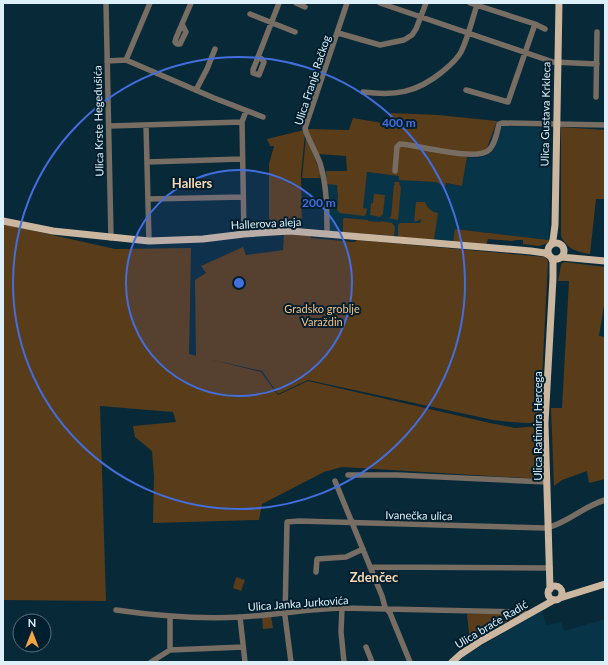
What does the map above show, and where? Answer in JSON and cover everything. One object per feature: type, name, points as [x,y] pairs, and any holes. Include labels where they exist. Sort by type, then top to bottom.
[{"type":"main road","name":"Ulica Gustava Krkleca","points":[[551,246],[555,225],[557,4]]},
{"type":"main road","name":"Hallerova aleja","points":[[3,221],[54,231],[149,241],[203,239],[244,234],[290,231],[531,251],[545,253],[550,256]]},
{"type":"main road","name":"Ulica Gustava Krkleca","points":[[555,225],[558,240],[562,247]]},
{"type":"main road","points":[[586,259],[569,253],[556,243],[551,246],[548,252],[550,256],[555,259],[561,258],[605,261]]},
{"type":"main road","name":"Hallerova aleja","points":[[531,251],[544,250],[551,246]]},
{"type":"main road","points":[[561,258],[564,254],[562,247]]},
{"type":"main road","name":"Ulica Ratimira Hercega","points":[[549,591],[550,571],[546,413],[553,278],[553,262],[550,256]]},
{"type":"main road","name":"Ulica Ratimira Hercega","points":[[553,278],[561,258]]},
{"type":"main road","points":[[550,571],[555,584],[559,588],[562,594],[557,599],[550,598],[549,591],[555,586],[559,588]]},
{"type":"main road","name":"Ulica braće Radić","points":[[452,662],[465,651],[541,606],[557,599],[605,584]]},
{"type":"main road","name":"Ulica braće Radić","points":[[559,588],[564,591],[578,592]]},
{"type":"main road","name":"Ulica braće Radić","points":[[541,606],[549,591]]},
{"type":"street","name":"Ulica Krste Hegedušića","points":[[106,3],[111,238]]},
{"type":"street","points":[[126,60],[150,3]]},
{"type":"street","points":[[182,24],[191,3]]},
{"type":"street","points":[[258,56],[279,3]]},
{"type":"street","points":[[296,3],[306,7]]},
{"type":"street","name":"Ulica Franje Račkog","points":[[327,234],[326,198],[323,177],[305,128],[347,3]]},
{"type":"street","points":[[380,3],[557,63],[597,64]]},
{"type":"street","points":[[338,33],[380,45],[404,40],[412,35],[416,29],[426,3]]},
{"type":"street","points":[[470,3],[535,24],[545,29]]},
{"type":"street","points":[[363,92],[382,94],[397,93],[415,89],[433,80],[454,61],[461,52],[477,5]]},
{"type":"street","points":[[250,14],[295,32]]},
{"type":"street","points":[[466,90],[508,102],[535,24]]},
{"type":"street","points":[[596,97],[597,32]]},
{"type":"street","points":[[196,90],[215,49]]},
{"type":"street","points":[[107,61],[126,60],[263,117]]},
{"type":"street","points":[[244,234],[242,122],[246,111]]},
{"type":"street","points":[[109,126],[242,122]]},
{"type":"street","points":[[395,171],[397,147],[400,144],[466,154],[481,154],[486,152],[492,146],[501,124],[605,125]]},
{"type":"street","points":[[146,125],[149,241]]},
{"type":"street","points":[[147,162],[242,159]]},
{"type":"street","points":[[148,199],[243,197]]},
{"type":"street","points":[[348,475],[397,475],[547,482]]},
{"type":"street","points":[[335,481],[382,596],[384,607],[390,613],[410,662]]},
{"type":"street","points":[[549,527],[595,502],[605,500]]},
{"type":"street","name":"Ivanečka ulica","points":[[285,613],[287,522],[290,521],[549,527]]},
{"type":"street","points":[[316,572],[316,559],[346,557],[363,549]]},
{"type":"street","points":[[370,567],[550,571]]},
{"type":"street","points":[[342,608],[344,662]]},
{"type":"street","name":"Ulica Janka Jurkovića","points":[[116,610],[170,616],[240,617],[342,608],[517,612],[529,614]]},
{"type":"street","points":[[285,613],[291,662]]},
{"type":"street","points":[[170,616],[170,650]]},
{"type":"street","points":[[240,617],[245,662]]},
{"type":"street","points":[[151,662],[170,650],[243,647]]},
{"type":"street","points":[[366,647],[372,662]]},
{"type":"shaded area","points":[[501,127],[547,128],[551,131],[549,240],[456,229],[453,242],[329,231],[324,172],[396,174],[462,186],[467,157],[478,158],[491,153]]},
{"type":"shaded area","points":[[542,611],[546,625],[561,622],[564,631],[605,619],[605,662],[457,662],[464,656]]},
{"type":"green space","points":[[391,113],[438,115],[497,121],[487,148],[484,151],[472,152],[471,157],[467,157],[462,186],[446,183],[445,187],[436,182],[399,180],[399,176],[367,172],[363,208],[367,209],[366,214],[364,216],[340,213],[337,210],[337,185],[327,184],[326,171],[347,171],[346,156],[318,154],[307,129],[349,130],[353,118],[388,124]]},
{"type":"green space","points":[[561,127],[605,130],[605,199],[596,199],[590,254],[569,247],[561,236]]},
{"type":"green space","points":[[304,130],[305,134],[301,174],[302,229],[269,229],[269,164],[274,146],[270,146],[267,139]]},
{"type":"green space","points":[[306,137],[321,174],[319,176],[322,178],[302,178]]},
{"type":"green space","points":[[394,182],[399,182],[401,187],[398,220],[388,218],[391,217],[395,185]]},
{"type":"green space","points":[[374,194],[385,195],[383,214],[380,217],[370,215]]},
{"type":"green space","points":[[416,202],[425,202],[430,209],[438,213],[434,240],[398,237],[398,225],[400,223],[420,223],[422,219],[414,222]]},
{"type":"green space","points":[[343,219],[392,223],[395,227],[394,236],[343,232]]},
{"type":"green space","points":[[3,224],[115,249],[191,248],[189,354],[261,372],[278,395],[308,381],[515,428],[538,426],[541,479],[342,467],[324,472],[262,504],[259,520],[153,523],[154,476],[152,451],[135,437],[133,426],[176,422],[173,412],[100,406],[106,601],[3,600]]},
{"type":"green space","points":[[455,229],[549,240],[548,243],[539,246],[523,244],[523,240],[512,241],[488,239],[486,245],[453,242]]},
{"type":"green space","name":"Gradsko groblje Varaždin","points":[[284,234],[310,235],[311,238],[354,242],[357,240],[545,257],[548,261],[540,418],[536,423],[493,420],[308,380],[278,394],[262,371],[196,356],[195,280],[206,273],[201,266],[243,247],[246,255],[283,250]]},
{"type":"green space","points":[[565,262],[605,267],[605,299],[599,336],[605,337],[605,479],[589,483],[587,471],[562,480],[554,486],[551,408],[562,408],[569,281],[558,281],[561,265]]},
{"type":"green space","points":[[236,577],[245,580],[241,591],[233,588]]},
{"type":"green space","points":[[467,614],[514,614],[516,617],[470,642]]},
{"type":"green space","points":[[271,616],[273,628],[263,629],[262,617]]},
{"type":"district","name":"Hallers","points":[[192,183]]},
{"type":"district","name":"Zdenčec","points":[[374,577]]}]
